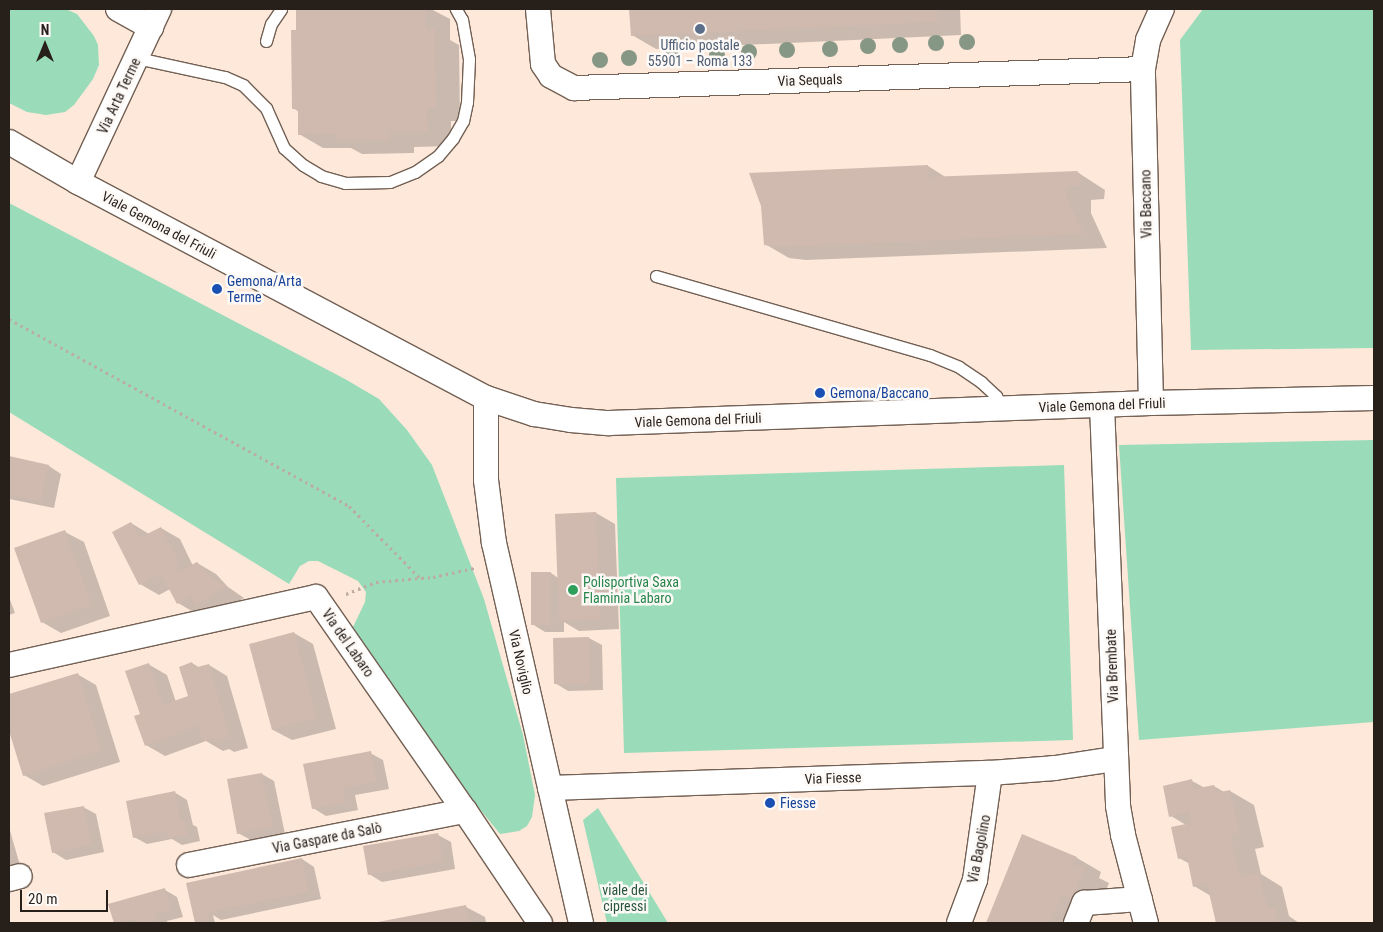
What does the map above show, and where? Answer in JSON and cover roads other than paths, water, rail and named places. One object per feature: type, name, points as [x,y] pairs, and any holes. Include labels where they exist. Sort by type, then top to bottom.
[{"type":"street","points":[[118,9],[155,18]]},
{"type":"street","name":"Via Sequals","points":[[538,9],[543,64],[551,76],[574,88],[1143,69]]},
{"type":"street","name":"Via Baccano","points":[[1151,403],[1143,69],[1148,40],[1162,9]]},
{"type":"street","name":"Via Arta Terme","points":[[78,182],[155,18]]},
{"type":"street","name":"Viale Gemona del Friuli","points":[[9,142],[78,182],[486,398],[534,414],[609,423],[1151,403],[1374,398]]},
{"type":"street","name":"Viale Gemona del Friuli","points":[[9,152],[78,182]]},
{"type":"street","name":"Via Noviglio","points":[[486,398],[486,480],[498,561],[581,923]]},
{"type":"street","name":"Via Brembate","points":[[1102,405],[1115,759],[1123,835],[1146,923]]},
{"type":"street","name":"Via del Labaro","points":[[9,665],[316,597],[465,810],[540,923]]},
{"type":"street","name":"Via Fiesse","points":[[550,788],[990,773],[1055,768],[1115,759]]},
{"type":"street","name":"Via Bagolino","points":[[959,923],[975,880],[990,773]]},
{"type":"street","name":"Via Gaspare da Salò","points":[[189,865],[465,810]]},
{"type":"street","points":[[1076,923],[1084,903],[1140,899]]},
{"type":"lane","points":[[266,41],[271,24],[281,9]]},
{"type":"lane","points":[[137,58],[225,77],[243,85],[266,108],[284,148],[303,165],[321,176],[345,183],[390,182],[415,172],[438,156],[453,138],[463,121],[468,102],[469,58],[462,20],[456,9]]},
{"type":"lane","points":[[656,276],[930,355],[958,367],[981,382],[996,396],[1004,409]]},
{"type":"place","name":"Ufficio postale 55901 – Roma 133","points":[[700,29]]},
{"type":"place","name":"Gemona/Arta Terme","points":[[217,289]]},
{"type":"place","name":"Gemona/Baccano","points":[[820,393]]},
{"type":"place","name":"Polisportiva Saxa Flaminia Labaro","points":[[573,590]]},
{"type":"place","name":"Fiesse","points":[[770,803]]},
{"type":"park label","name":"viale dei cipressi","points":[[625,898]]}]
